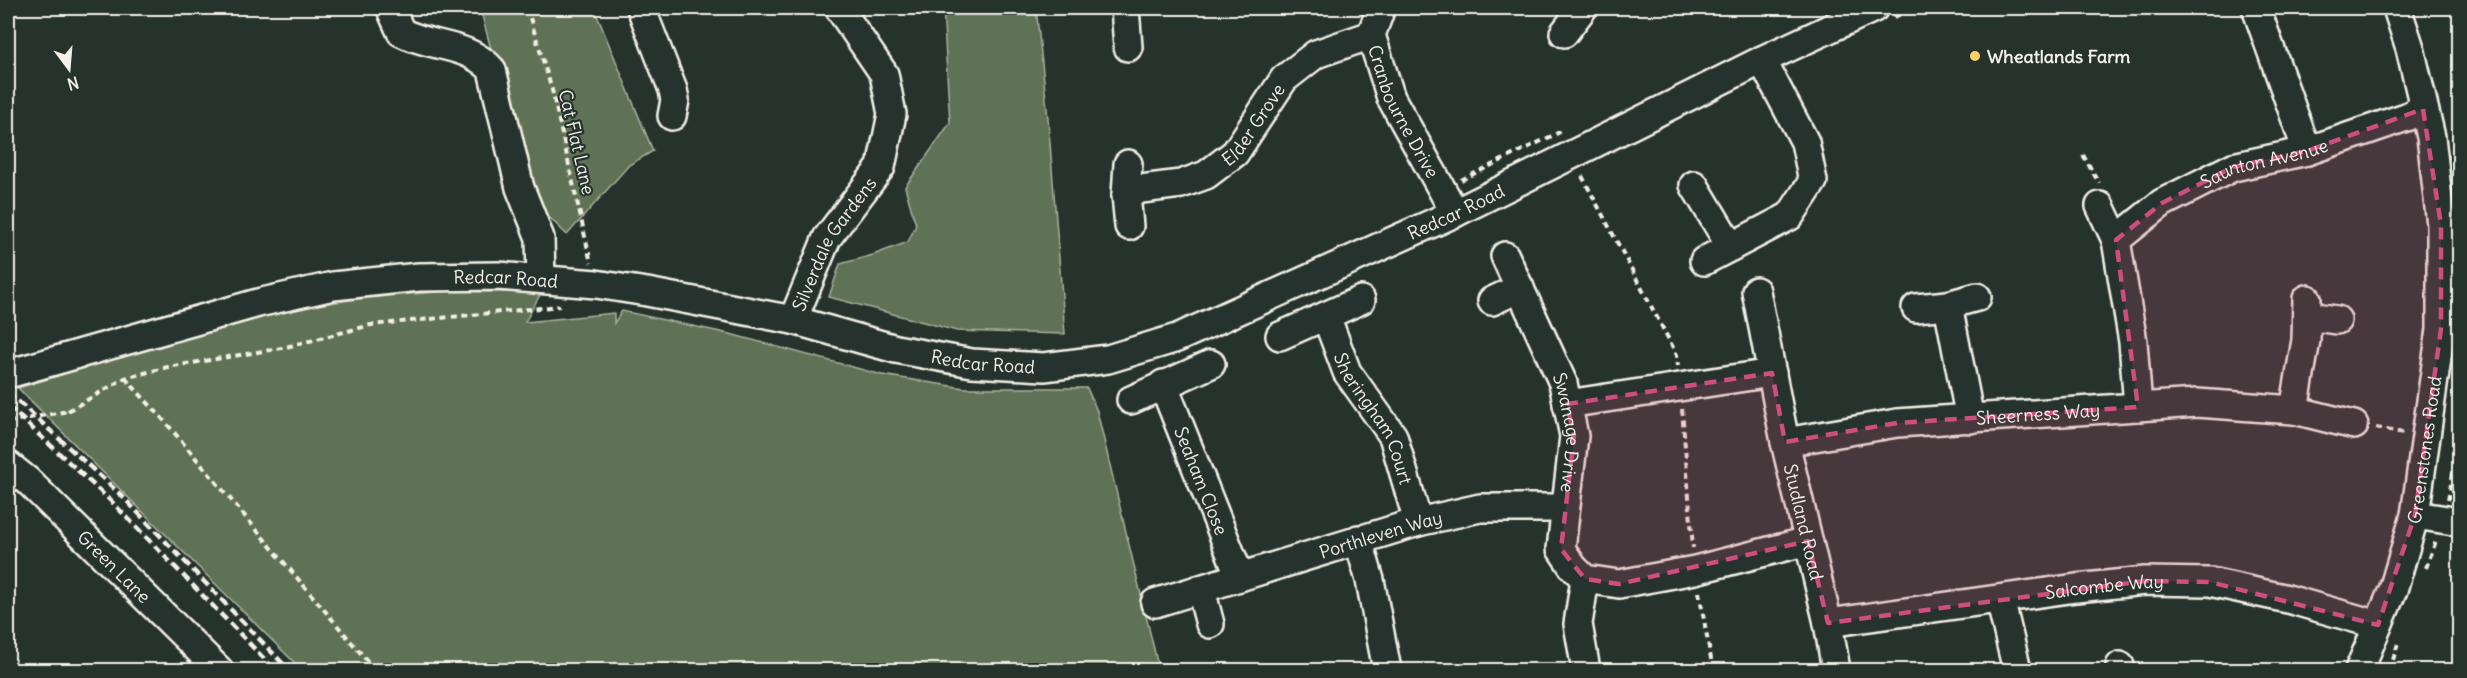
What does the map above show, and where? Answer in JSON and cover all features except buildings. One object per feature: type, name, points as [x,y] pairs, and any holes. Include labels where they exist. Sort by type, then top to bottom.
[{"type":"street","name":"Silverdale Gardens","points":[[793,320],[826,238],[881,167],[892,114],[884,74],[839,8]]},
{"type":"street","name":"Cranbourne Drive","points":[[1381,8],[1371,35],[1391,98],[1455,213]]},
{"type":"street","points":[[1564,33],[1583,8]]},
{"type":"street","name":"Redcar Road","points":[[8,374],[258,303],[333,286],[419,277],[498,276],[596,284],[793,320],[896,350],[972,363],[1044,367],[1108,358],[1177,338],[1455,213],[1762,60],[1874,8]]},
{"type":"street","points":[[2256,8],[2307,151]]},
{"type":"street","name":"Greenstones Road","points":[[2359,670],[2393,590],[2415,515],[2441,329],[2450,224],[2410,48],[2397,8]]},
{"type":"street","points":[[651,10],[675,100],[672,117]]},
{"type":"street","points":[[1125,11],[1128,47]]},
{"type":"street","points":[[392,12],[402,32],[473,54],[484,60],[492,70],[520,188],[540,238],[541,279]]},
{"type":"street","name":"Elder Grove","points":[[1126,195],[1142,189],[1181,184],[1206,175],[1235,153],[1284,79],[1316,54],[1371,35]]},
{"type":"street","points":[[1704,261],[1790,216],[1813,181],[1805,142],[1762,60]]},
{"type":"street","name":"Saunton Avenue","points":[[2116,240],[2162,203],[2233,167],[2307,151],[2423,109]]},
{"type":"street","points":[[1128,164],[1126,195],[1129,226]]},
{"type":"street","points":[[1694,185],[1731,247]]},
{"type":"street","points":[[2100,206],[2116,240],[2133,342],[2138,407]]},
{"type":"street","name":"Swanage Drive","points":[[1505,256],[1563,383],[1574,436],[1561,549],[1573,567],[1585,579]]},
{"type":"street","points":[[1492,300],[1520,288]]},
{"type":"street","name":"Studland Road","points":[[1756,291],[1785,442],[1828,623],[1836,670]]},
{"type":"street","points":[[1916,308],[1948,305],[1977,297]]},
{"type":"street","points":[[1280,336],[1360,300]]},
{"type":"street","points":[[1948,305],[1970,419]]},
{"type":"street","points":[[2294,410],[2306,340],[2307,307],[2337,320]]},
{"type":"street","name":"Sheringham Court","points":[[1326,316],[1347,372],[1393,436],[1418,522]]},
{"type":"street","points":[[1131,400],[1211,364]]},
{"type":"street","points":[[1567,404],[1772,373]]},
{"type":"street","name":"Seaham Close","points":[[1163,384],[1240,577]]},
{"type":"street","name":"Sheerness Way","points":[[1785,442],[1898,423],[2198,403],[2294,410],[2354,425]]},
{"type":"street","name":"Green Lane","points":[[8,465],[22,476],[207,666]]},
{"type":"street","name":"Porthleven Way","points":[[1155,603],[1418,522],[1480,508],[1565,508]]},
{"type":"street","points":[[2415,515],[2460,522]]},
{"type":"street","points":[[1358,539],[1370,580],[1387,670]]},
{"type":"street","points":[[1586,670],[1578,624],[1585,579],[1619,584],[1695,570],[1808,541]]},
{"type":"street","name":"Salcombe Way","points":[[1828,623],[2145,581],[2210,582],[2288,598],[2378,624]]},
{"type":"street","points":[[1201,590],[1210,624]]},
{"type":"street","points":[[2000,599],[2017,670]]},
{"type":"path","name":"Cat Flat Lane","points":[[527,8],[552,90],[596,284]]},
{"type":"path","points":[[2083,155],[2100,184],[2100,206]]},
{"type":"path","points":[[8,422],[68,411],[125,378],[168,367],[282,348],[371,325],[561,306]]},
{"type":"path","points":[[125,378],[177,434],[375,670]]},
{"type":"path","points":[[2354,425],[2426,436]]},
{"type":"highlighted area","points":[[2423,109],[2441,225],[2441,329],[2415,515],[2378,625],[2210,582],[2145,581],[1828,623],[1808,541],[1619,584],[1585,579],[1561,549],[1574,436],[1567,404],[1772,373],[1785,442],[1897,423],[2138,407],[2116,240],[2162,203],[2233,167],[2307,151]]},
{"type":"green space","points":[[480,8],[594,8],[653,151],[629,165],[567,235],[531,199]]},
{"type":"green space","points":[[943,8],[1036,8],[1048,118],[1065,334],[957,331],[829,297],[840,264],[908,242],[916,225],[905,187],[950,123]]},
{"type":"green space","points":[[450,291],[541,293],[525,322],[614,313],[614,323],[622,311],[730,334],[882,375],[964,388],[1087,388],[1097,411],[1159,670],[302,670],[18,388],[188,336],[291,310],[351,300]]},
{"type":"railway","points":[[8,392],[121,495],[289,670]]},
{"type":"railway","points":[[8,406],[113,503],[275,670]]},
{"type":"place","name":"Wheatlands Farm","points":[[1975,56]]}]
